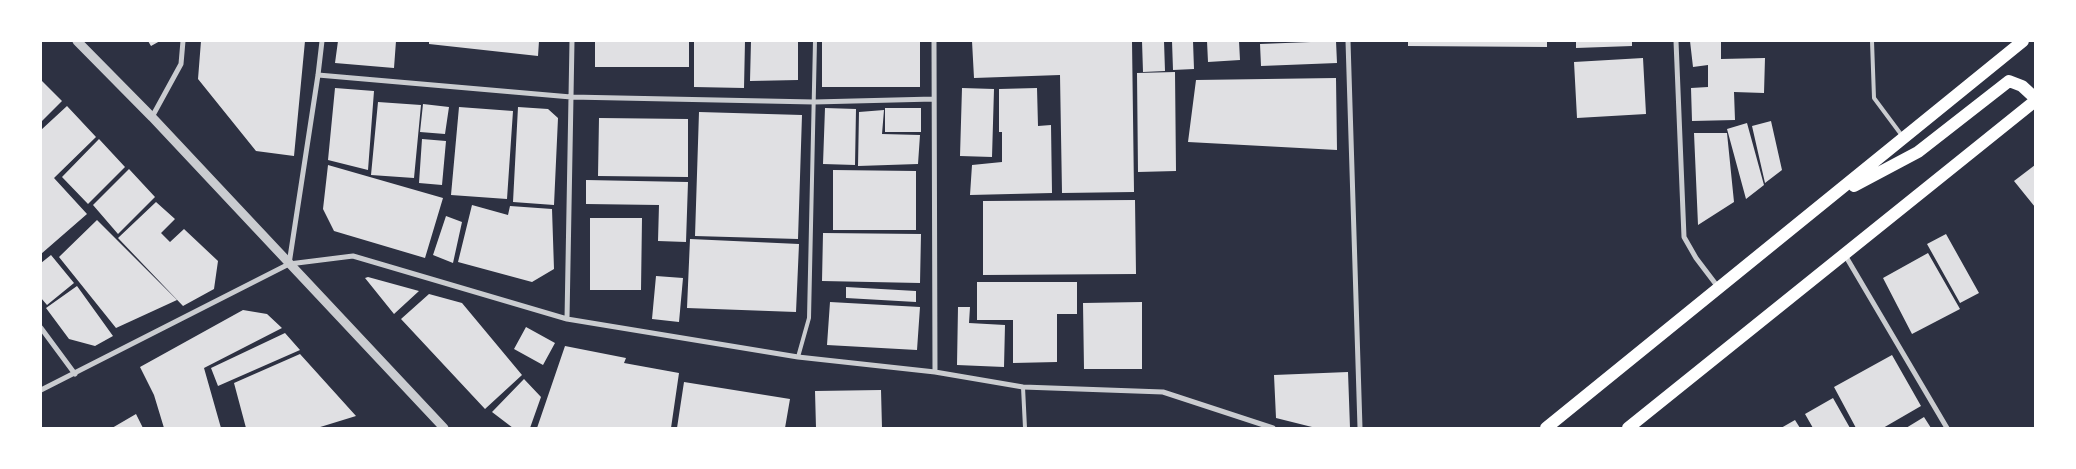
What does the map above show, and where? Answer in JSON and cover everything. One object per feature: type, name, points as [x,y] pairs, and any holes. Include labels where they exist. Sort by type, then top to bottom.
[{"type":"main road","points":[[1546,428],[2023,41]]},
{"type":"main road","points":[[1628,428],[2035,100],[2022,86],[2009,82],[1918,152],[1823,203]]},
{"type":"street","points":[[77,41],[152,117],[444,428]]},
{"type":"street","points":[[152,117],[181,64],[183,41]]},
{"type":"street","points":[[289,264],[322,41]]},
{"type":"street","points":[[567,319],[572,41]]},
{"type":"street","points":[[934,41],[935,372]]},
{"type":"street","points":[[1348,41],[1360,428]]},
{"type":"street","points":[[1676,41],[1684,237],[1696,258],[1719,287]]},
{"type":"street","points":[[318,75],[571,97],[814,102],[934,99]]},
{"type":"street","points":[[1845,254],[1946,428]]},
{"type":"street","points":[[41,390],[289,264],[353,256],[567,319],[798,357],[935,372],[1023,387],[1163,392],[1273,428]]},
{"type":"street","points":[[41,328],[75,374]]},
{"type":"lane","points":[[798,357],[809,318],[815,41]]},
{"type":"lane","points":[[1872,41],[1874,98],[1904,139]]},
{"type":"lane","points":[[1023,387],[1025,428]]},
{"type":"building","points":[[148,41],[160,41],[151,46]]},
{"type":"building","points":[[201,41],[305,41],[294,156],[256,151],[198,79]]},
{"type":"building","points":[[338,41],[396,41],[394,68],[335,63]]},
{"type":"building","points":[[429,41],[539,41],[538,56],[429,44]]},
{"type":"building","points":[[595,41],[689,41],[689,67],[595,67]]},
{"type":"building","points":[[694,41],[745,41],[744,88],[694,87]]},
{"type":"building","points":[[751,41],[798,41],[798,80],[750,81]]},
{"type":"building","points":[[822,41],[920,41],[920,87],[822,87]]},
{"type":"building","points":[[972,41],[1132,41],[1134,192],[1062,193],[1060,75],[974,78]]},
{"type":"building","points":[[1142,41],[1164,41],[1165,71],[1143,72]]},
{"type":"building","points":[[1172,41],[1193,41],[1194,69],[1173,70]]},
{"type":"building","points":[[1207,41],[1239,41],[1240,60],[1208,62]]},
{"type":"building","points":[[1336,41],[1337,63],[1261,66],[1260,44]]},
{"type":"building","points":[[1408,41],[1547,41],[1547,47],[1408,46]]},
{"type":"building","points":[[1576,41],[1632,41],[1632,46],[1576,48]]},
{"type":"building","points":[[1690,41],[1721,41],[1721,59],[1765,58],[1764,93],[1734,92],[1735,120],[1692,121],[1691,88],[1708,87],[1708,65],[1693,67]]},
{"type":"building","points":[[1643,58],[1646,114],[1577,118],[1574,62]]},
{"type":"building","points":[[1175,72],[1176,171],[1138,172],[1137,73]]},
{"type":"building","points":[[1336,78],[1337,150],[1188,142],[1196,80]]},
{"type":"building","points":[[41,80],[62,101],[41,122]]},
{"type":"building","points":[[335,88],[374,91],[368,170],[328,160]]},
{"type":"building","points":[[962,88],[994,89],[992,157],[960,156]]},
{"type":"building","points":[[1037,88],[1038,126],[1051,125],[1052,193],[970,195],[972,165],[1002,162],[1002,132],[999,132],[999,89]]},
{"type":"building","points":[[378,102],[421,105],[414,178],[371,175]]},
{"type":"building","points":[[423,104],[449,107],[445,134],[420,132]]},
{"type":"building","points":[[67,106],[96,137],[54,178],[87,214],[41,254],[41,130]]},
{"type":"building","points":[[459,107],[513,111],[507,199],[451,195]]},
{"type":"building","points":[[518,107],[548,109],[558,118],[554,205],[513,202]]},
{"type":"building","points":[[825,108],[856,109],[855,165],[823,164]]},
{"type":"building","points":[[885,108],[921,108],[921,132],[885,132]]},
{"type":"building","points":[[884,110],[882,134],[920,135],[918,164],[858,166],[859,112]]},
{"type":"building","points":[[699,112],[802,115],[798,239],[695,236]]},
{"type":"building","points":[[599,118],[688,119],[688,177],[598,176]]},
{"type":"building","points":[[1771,121],[1782,170],[1765,183],[1752,126]]},
{"type":"building","points":[[1747,123],[1764,185],[1746,199],[1727,129]]},
{"type":"building","points":[[1694,133],[1727,133],[1734,202],[1698,225]]},
{"type":"building","points":[[99,139],[125,167],[88,204],[62,177]]},
{"type":"building","points":[[422,139],[446,141],[442,185],[419,183]]},
{"type":"building","points":[[328,165],[443,198],[425,258],[334,231],[323,209]]},
{"type":"building","points":[[2035,165],[2035,207],[2014,181]]},
{"type":"building","points":[[129,169],[155,197],[118,234],[93,205]]},
{"type":"building","points":[[833,170],[916,171],[916,230],[833,230]]},
{"type":"building","points":[[586,180],[688,182],[686,242],[658,241],[659,205],[586,204]]},
{"type":"building","points":[[1135,200],[1136,274],[983,275],[983,201]]},
{"type":"building","points":[[156,202],[175,219],[161,233],[170,242],[184,229],[218,261],[214,289],[183,306],[118,238]]},
{"type":"building","points":[[472,205],[508,215],[510,206],[552,209],[554,269],[532,282],[458,262]]},
{"type":"building","points":[[446,216],[462,222],[453,263],[433,255]]},
{"type":"building","points":[[590,218],[642,218],[641,290],[590,290]]},
{"type":"building","points":[[97,220],[177,300],[116,328],[59,257]]},
{"type":"building","points":[[823,233],[921,234],[920,283],[822,281]]},
{"type":"building","points":[[1946,234],[1979,293],[1960,303],[1927,244]]},
{"type":"building","points":[[690,239],[799,244],[796,312],[687,308]]},
{"type":"building","points":[[1928,253],[1960,309],[1912,334],[1883,278]]},
{"type":"building","points":[[51,255],[74,283],[47,305],[41,298],[41,263]]},
{"type":"building","points":[[656,276],[683,278],[679,322],[652,319]]},
{"type":"building","points":[[368,277],[419,291],[394,314],[365,278]]},
{"type":"building","points":[[977,282],[1077,282],[1077,314],[1057,314],[1057,362],[1013,363],[1013,320],[977,320]]},
{"type":"building","points":[[77,286],[113,336],[95,346],[69,339],[46,308]]},
{"type":"building","points":[[846,287],[916,291],[916,302],[846,298]]},
{"type":"building","points":[[429,294],[462,303],[522,375],[485,409],[401,319]]},
{"type":"building","points":[[830,302],[920,307],[917,350],[827,345]]},
{"type":"building","points":[[1142,302],[1142,369],[1084,369],[1083,303]]},
{"type":"building","points":[[958,307],[970,307],[969,323],[1005,325],[1004,367],[957,365]]},
{"type":"building","points":[[243,310],[267,314],[282,328],[204,368],[221,428],[164,428],[154,395],[140,367]]},
{"type":"building","points":[[526,327],[555,343],[543,365],[514,349]]},
{"type":"building","points":[[285,333],[300,350],[218,386],[211,368]]},
{"type":"building","points":[[565,346],[626,358],[624,363],[679,373],[671,428],[537,428]]},
{"type":"building","points":[[300,354],[356,416],[317,428],[246,428],[234,383]]},
{"type":"building","points":[[1892,355],[1921,406],[1883,428],[1856,428],[1834,387]]},
{"type":"building","points":[[1348,372],[1350,428],[1316,428],[1276,418],[1274,375]]},
{"type":"building","points":[[524,379],[541,397],[530,428],[513,428],[492,412]]},
{"type":"building","points":[[684,382],[790,399],[785,428],[677,428]]},
{"type":"building","points":[[881,390],[882,428],[816,428],[815,391]]},
{"type":"building","points":[[1833,398],[1850,428],[1813,428],[1805,414]]},
{"type":"building","points":[[136,414],[143,428],[112,428]]},
{"type":"building","points":[[1924,417],[1931,428],[1906,428]]},
{"type":"building","points":[[1795,420],[1800,428],[1781,428]]}]
